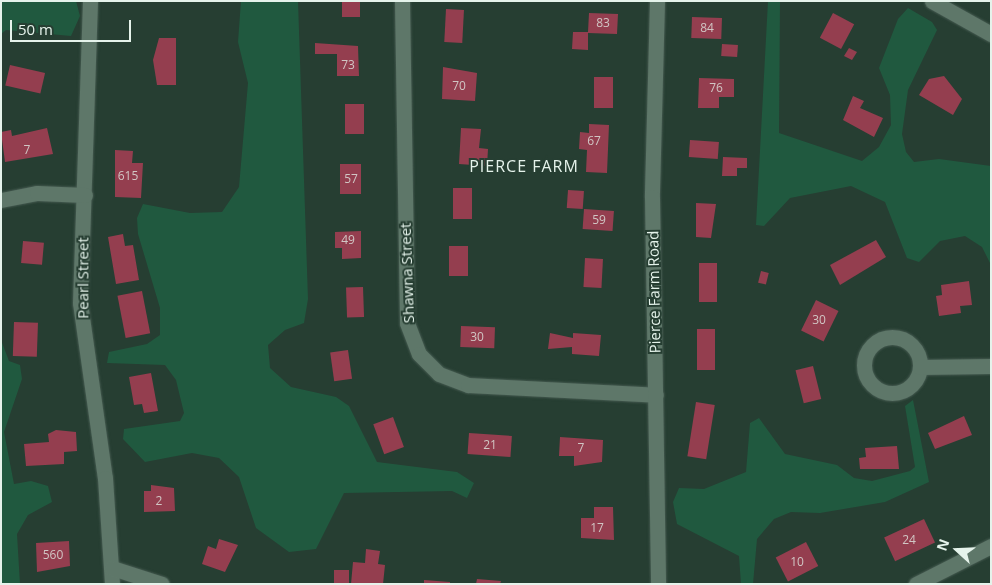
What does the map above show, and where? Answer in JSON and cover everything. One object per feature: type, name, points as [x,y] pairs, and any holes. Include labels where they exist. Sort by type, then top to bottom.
[{"type":"street","name":"Pearl Street","points":[[90,1],[80,303],[105,478],[112,584]]},
{"type":"street","name":"Shawna Street","points":[[402,1],[407,323],[419,354],[439,374],[468,385],[656,395]]},
{"type":"street","name":"Pierce Farm Road","points":[[657,1],[652,188],[658,584]]},
{"type":"street","points":[[932,1],[991,34]]},
{"type":"street","points":[[1,200],[37,192],[84,195]]},
{"type":"street","points":[[920,366],[991,366]]},
{"type":"street","points":[[916,584],[991,546]]},
{"type":"street","points":[[112,568],[162,584]]},
{"type":"green space","points":[[1,1],[76,1],[80,16],[71,36],[6,30],[1,34]]},
{"type":"green space","points":[[241,1],[298,1],[308,299],[304,323],[285,330],[268,345],[270,368],[291,387],[336,397],[349,406],[377,462],[457,472],[474,483],[467,498],[452,491],[344,493],[316,549],[289,552],[256,528],[239,477],[219,458],[192,453],[145,462],[123,439],[124,429],[180,421],[184,413],[176,380],[165,365],[107,363],[109,352],[147,344],[160,335],[160,308],[138,234],[137,218],[143,204],[190,213],[222,212],[239,187],[248,83],[238,42]]},
{"type":"green space","points":[[768,1],[780,1],[779,133],[862,161],[879,147],[891,125],[890,95],[879,68],[898,19],[908,8],[932,22],[937,30],[908,90],[902,134],[906,152],[914,162],[939,159],[991,166],[991,265],[982,247],[965,236],[940,241],[919,262],[907,258],[885,202],[851,186],[790,198],[764,226],[756,225]]},
{"type":"green space","points":[[1,340],[9,361],[20,365],[22,379],[4,432],[14,484],[31,481],[48,486],[52,502],[28,515],[17,534],[20,584],[1,584]]},
{"type":"green space","points":[[913,400],[929,482],[885,502],[820,513],[791,512],[774,519],[757,539],[753,584],[741,584],[739,556],[677,524],[673,502],[679,488],[704,489],[746,472],[750,423],[759,418],[785,454],[837,465],[854,478],[872,481],[910,471],[915,467],[905,406]]},
{"type":"building","points":[[342,1],[360,1],[360,17],[342,17]]},
{"type":"building","points":[[446,9],[464,10],[462,43],[444,42]]},
{"type":"building","points":[[589,13],[618,14],[617,34],[588,33],[588,50],[572,49],[573,32],[588,32]]},
{"type":"building","points":[[833,13],[854,24],[841,49],[820,38]]},
{"type":"building","points":[[692,17],[722,18],[721,39],[691,38]]},
{"type":"building","points":[[159,38],[176,38],[176,85],[157,85],[153,60]]},
{"type":"building","points":[[315,43],[358,46],[359,76],[337,76],[337,54],[315,54]]},
{"type":"building","points":[[722,44],[738,45],[737,57],[721,56]]},
{"type":"building","points":[[849,48],[857,52],[852,60],[844,56]]},
{"type":"building","points":[[10,65],[45,73],[40,94],[5,85]]},
{"type":"building","points":[[443,67],[477,73],[475,101],[442,99]]},
{"type":"building","points":[[944,76],[962,99],[953,115],[919,95],[929,79]]},
{"type":"building","points":[[594,77],[613,77],[613,108],[594,108]]},
{"type":"building","points":[[699,78],[734,79],[734,97],[719,97],[719,108],[698,108]]},
{"type":"building","points":[[853,96],[864,101],[860,108],[883,118],[874,137],[843,120]]},
{"type":"building","points":[[345,104],[364,104],[364,134],[345,134]]},
{"type":"building","points":[[589,124],[609,125],[607,173],[586,172],[587,150],[579,149],[580,132],[589,133]]},
{"type":"building","points":[[47,128],[53,154],[5,162],[1,132],[11,130],[12,136]]},
{"type":"building","points":[[461,128],[481,129],[479,148],[488,149],[487,166],[459,164]]},
{"type":"building","points":[[690,140],[719,142],[718,159],[689,157]]},
{"type":"building","points":[[115,150],[133,151],[132,163],[143,163],[141,198],[115,197]]},
{"type":"building","points":[[723,157],[747,158],[747,168],[737,168],[737,176],[722,176]]},
{"type":"building","points":[[340,164],[361,164],[361,194],[340,194]]},
{"type":"building","points":[[453,188],[472,188],[472,219],[453,219]]},
{"type":"building","points":[[568,190],[584,191],[583,209],[567,208]]},
{"type":"building","points":[[696,203],[716,204],[711,238],[696,237]]},
{"type":"building","points":[[584,209],[614,211],[613,231],[583,229]]},
{"type":"building","points":[[361,231],[361,258],[342,259],[342,248],[335,248],[335,232]]},
{"type":"building","points":[[123,234],[125,246],[133,245],[139,280],[116,284],[108,237]]},
{"type":"building","points":[[876,240],[886,257],[840,285],[830,265]]},
{"type":"building","points":[[23,241],[44,243],[42,265],[21,263]]},
{"type":"building","points":[[449,246],[468,246],[468,276],[449,276]]},
{"type":"building","points":[[585,258],[603,259],[601,288],[583,287]]},
{"type":"building","points":[[699,263],[717,263],[717,302],[699,302]]},
{"type":"building","points":[[761,271],[769,273],[766,285],[758,283]]},
{"type":"building","points":[[969,281],[972,305],[960,306],[961,313],[939,316],[936,296],[942,295],[941,285]]},
{"type":"building","points":[[363,287],[364,317],[347,318],[346,288]]},
{"type":"building","points":[[142,291],[150,333],[126,338],[117,296]]},
{"type":"building","points":[[816,300],[838,311],[824,342],[801,331]]},
{"type":"building","points":[[14,322],[38,323],[37,357],[13,356]]},
{"type":"building","points":[[461,326],[495,327],[494,348],[460,347]]},
{"type":"building","points":[[697,329],[715,329],[715,370],[697,370]]},
{"type":"building","points":[[550,333],[573,338],[573,333],[601,335],[599,356],[572,354],[572,347],[548,349]]},
{"type":"building","points":[[348,350],[352,379],[334,381],[330,353]]},
{"type":"building","points":[[813,366],[821,399],[804,403],[796,370]]},
{"type":"building","points":[[151,373],[158,411],[144,413],[142,404],[134,405],[129,377]]},
{"type":"building","points":[[696,402],[715,405],[706,459],[687,456]]},
{"type":"building","points":[[964,416],[972,435],[935,449],[928,433]]},
{"type":"building","points":[[393,417],[404,447],[384,454],[373,424]]},
{"type":"building","points":[[56,430],[76,432],[77,451],[64,452],[64,464],[26,466],[24,444],[49,442],[48,434]]},
{"type":"building","points":[[469,433],[512,436],[510,457],[468,454]]},
{"type":"building","points":[[560,437],[603,440],[602,462],[574,466],[574,456],[559,456]]},
{"type":"building","points":[[897,446],[899,469],[860,469],[859,458],[866,457],[865,448]]},
{"type":"building","points":[[151,485],[174,488],[175,511],[144,512],[144,491],[151,491]]},
{"type":"building","points":[[594,507],[613,507],[614,540],[581,538],[581,518],[594,518]]},
{"type":"building","points":[[924,519],[935,543],[895,561],[884,538]]},
{"type":"building","points":[[219,539],[238,545],[225,572],[202,564],[208,546],[216,549]]},
{"type":"building","points":[[69,541],[70,566],[37,572],[36,543]]},
{"type":"building","points":[[806,542],[818,566],[788,581],[776,557]]},
{"type":"building","points":[[366,549],[380,551],[378,564],[385,565],[383,584],[351,584],[353,562],[365,563]]},
{"type":"building","points":[[334,570],[349,570],[349,584],[334,584]]},
{"type":"building","points":[[477,579],[501,581],[500,584],[476,584]]},
{"type":"building","points":[[424,580],[450,582],[450,584],[424,584]]},
{"type":"district","name":"PIERCE FARM","points":[[524,166]]}]
